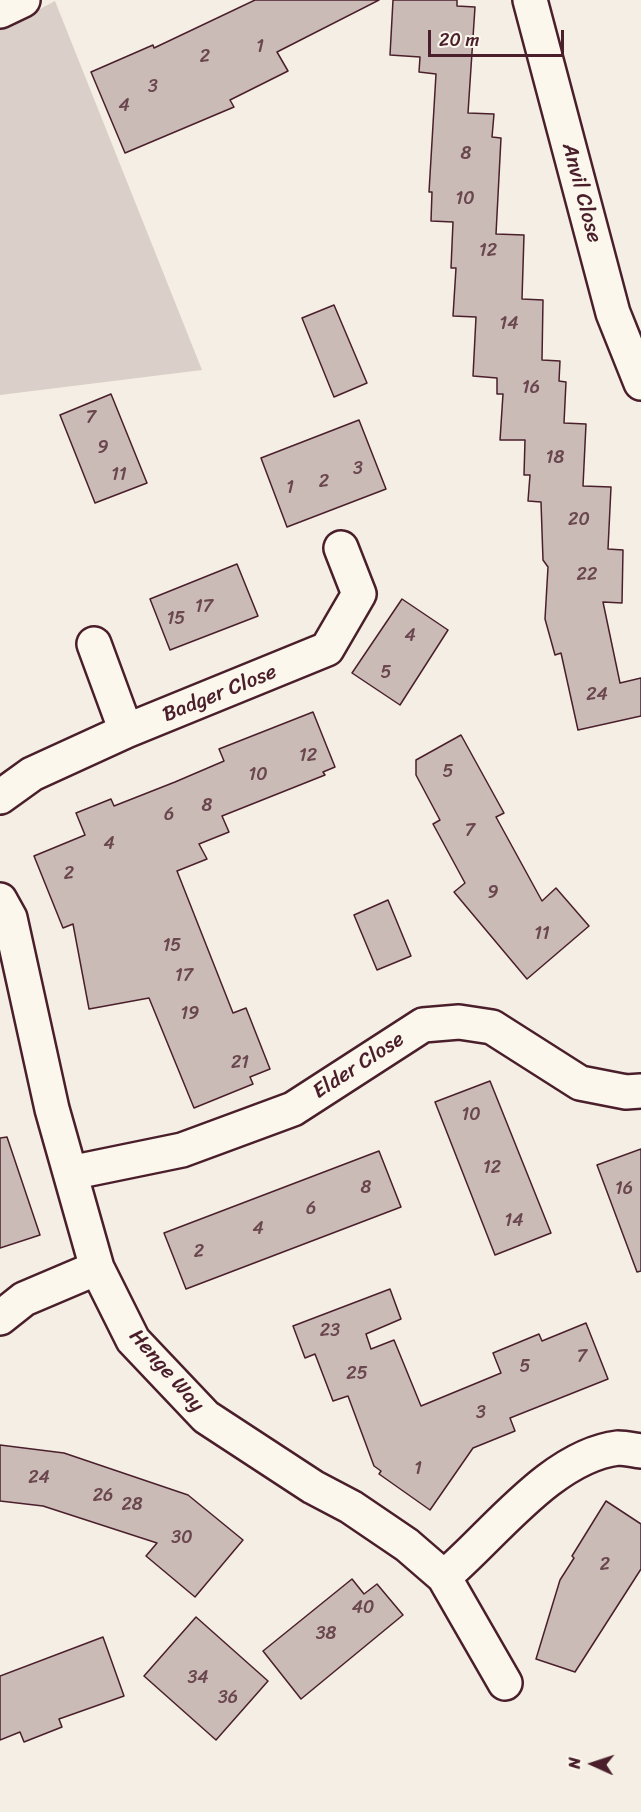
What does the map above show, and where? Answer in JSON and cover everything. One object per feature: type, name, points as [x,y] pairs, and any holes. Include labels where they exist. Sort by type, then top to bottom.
[{"type":"street","points":[[0,11],[23,0]]},
{"type":"street","name":"Anvil Close","points":[[530,0],[613,313],[641,383]]},
{"type":"street","name":"Badger Close","points":[[0,797],[32,774],[126,731],[327,649],[359,594],[341,548]]},
{"type":"street","points":[[94,644],[126,731]]},
{"type":"street","name":"Henge Way","points":[[0,900],[10,918],[52,1109],[97,1268],[133,1340],[206,1417],[313,1487],[351,1507],[406,1545],[444,1577],[505,1683]]},
{"type":"street","name":"Elder Close","points":[[70,1173],[182,1150],[293,1110],[423,1025],[459,1022],[492,1027],[580,1083],[626,1092],[641,1091]]},
{"type":"street","points":[[0,1317],[24,1299],[97,1268]]},
{"type":"street","points":[[444,1577],[526,1498],[574,1462],[618,1448],[641,1451]]},
{"type":"shaded area","points":[[55,1],[202,370],[0,395],[0,30]]},
{"type":"building","points":[[255,0],[379,0],[277,52],[288,71],[230,100],[234,107],[125,153],[91,72],[153,45],[154,48]]},
{"type":"building","points":[[393,0],[457,0],[457,6],[475,7],[468,113],[494,114],[492,137],[501,138],[496,234],[524,235],[522,299],[543,300],[542,360],[560,361],[559,381],[566,382],[564,423],[586,424],[583,486],[611,487],[608,549],[623,550],[622,603],[603,602],[620,683],[641,678],[641,716],[578,730],[561,653],[555,655],[545,619],[548,567],[543,560],[541,502],[528,501],[530,475],[524,475],[525,440],[500,440],[503,394],[497,394],[497,378],[473,376],[476,317],[453,316],[456,268],[451,268],[453,222],[431,221],[432,192],[429,192],[436,74],[419,72],[420,57],[390,55]]},
{"type":"building","points":[[334,305],[367,383],[334,397],[302,318]]},
{"type":"building","points":[[111,394],[147,483],[95,503],[60,415]]},
{"type":"building","points":[[359,420],[386,489],[287,527],[261,458]]},
{"type":"building","points":[[237,564],[258,616],[170,650],[150,599]]},
{"type":"building","points":[[402,599],[448,630],[400,705],[352,673]]},
{"type":"building","points":[[313,712],[335,767],[323,772],[325,775],[222,816],[229,832],[199,844],[207,859],[177,871],[233,1013],[246,1008],[270,1069],[250,1077],[253,1084],[194,1108],[149,998],[89,1009],[73,924],[63,928],[34,856],[85,835],[76,813],[111,799],[114,806],[175,782],[224,761],[219,749]]},
{"type":"building","points":[[461,735],[504,813],[496,817],[542,901],[556,888],[589,926],[527,979],[454,892],[465,883],[433,824],[440,820],[416,775],[416,760]]},
{"type":"building","points":[[388,900],[411,956],[377,970],[354,915]]},
{"type":"building","points":[[490,1081],[551,1233],[495,1255],[435,1102]]},
{"type":"building","points":[[7,1137],[40,1235],[0,1248],[0,1138]]},
{"type":"building","points":[[641,1149],[641,1271],[637,1272],[597,1165]]},
{"type":"building","points":[[379,1151],[401,1207],[186,1289],[164,1233]]},
{"type":"building","points":[[390,1289],[401,1319],[366,1334],[371,1349],[394,1340],[421,1406],[501,1373],[493,1353],[539,1334],[542,1341],[586,1323],[608,1379],[510,1418],[515,1431],[473,1448],[430,1510],[379,1474],[381,1471],[374,1466],[348,1396],[333,1401],[315,1354],[305,1358],[293,1326]]},
{"type":"building","points":[[0,1445],[64,1453],[188,1495],[243,1540],[195,1597],[146,1556],[157,1543],[43,1506],[0,1501]]},
{"type":"building","points":[[606,1501],[641,1524],[641,1569],[575,1672],[536,1659],[560,1580]]},
{"type":"building","points":[[352,1579],[364,1594],[377,1584],[403,1615],[301,1699],[263,1651]]},
{"type":"building","points":[[196,1617],[268,1681],[216,1740],[144,1676]]},
{"type":"building","points":[[103,1637],[124,1696],[59,1719],[62,1727],[24,1742],[20,1732],[0,1740],[0,1676]]}]
